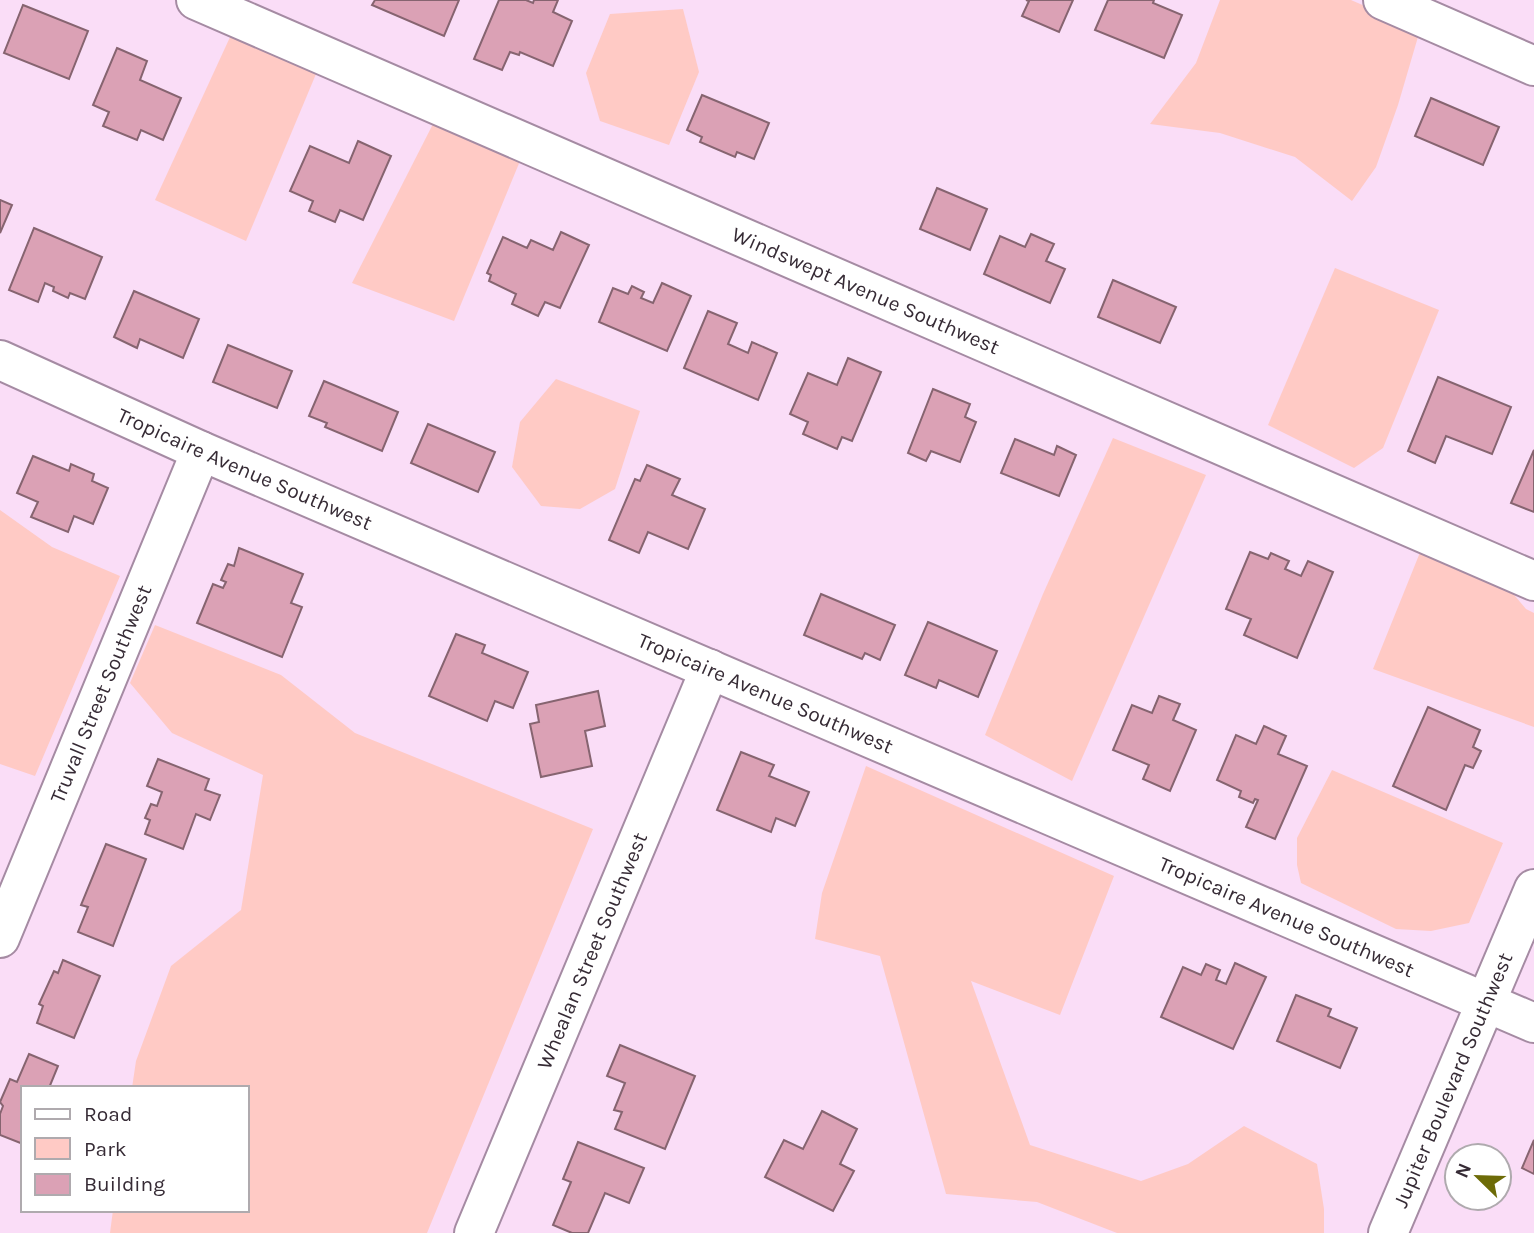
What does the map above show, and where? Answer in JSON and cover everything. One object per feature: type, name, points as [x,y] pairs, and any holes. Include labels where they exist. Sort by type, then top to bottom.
[{"type":"street","name":"Windswept Avenue Southwest","points":[[196,0],[1534,581]]},
{"type":"street","points":[[1383,0],[1534,66]]},
{"type":"street","name":"Tropicaire Avenue Southwest","points":[[0,359],[201,451],[1534,1023]]},
{"type":"street","name":"Truvall Street Southwest","points":[[0,938],[201,451]]},
{"type":"street","name":"Whealan Street Southwest","points":[[474,1233],[710,669]]},
{"type":"street","name":"Jupiter Boulevard Southwest","points":[[1388,1233],[1534,889]]},
{"type":"green space","points":[[1220,0],[1351,0],[1420,30],[1376,167],[1352,201],[1295,157],[1220,133],[1150,124],[1196,63]]},
{"type":"green space","points":[[683,9],[699,72],[669,145],[600,121],[586,73],[610,14]]},
{"type":"green space","points":[[231,35],[316,74],[246,241],[155,200]]},
{"type":"green space","points":[[434,122],[520,161],[454,321],[352,283]]},
{"type":"green space","points":[[1335,268],[1439,310],[1383,448],[1354,468],[1268,425]]},
{"type":"green space","points":[[556,379],[640,411],[615,489],[580,509],[541,506],[512,467],[520,422]]},
{"type":"green space","points":[[1113,438],[1206,475],[1072,781],[985,735],[1043,594]]},
{"type":"green space","points":[[0,510],[52,547],[120,576],[35,776],[0,764]]},
{"type":"green space","points":[[1421,550],[1504,583],[1526,609],[1534,613],[1534,727],[1373,669]]},
{"type":"green space","points":[[155,625],[281,675],[355,733],[593,829],[427,1233],[110,1233],[113,1212],[248,1212],[248,1086],[132,1086],[136,1061],[171,966],[241,910],[263,775],[172,733],[130,683]]},
{"type":"green space","points":[[866,766],[1114,876],[1060,1015],[971,981],[1030,1145],[1141,1181],[1188,1164],[1244,1126],[1317,1164],[1324,1209],[1324,1233],[1117,1233],[1037,1202],[946,1194],[880,956],[815,939],[822,893]]},
{"type":"green space","points":[[1332,770],[1503,843],[1469,923],[1431,931],[1396,929],[1301,883],[1297,865],[1297,838]]},
{"type":"building","points":[[375,0],[459,0],[444,36],[372,5]]},
{"type":"building","points":[[499,0],[526,0],[533,3],[534,0],[558,0],[553,12],[572,21],[553,66],[520,52],[519,55],[510,52],[502,70],[474,59]]},
{"type":"building","points":[[1026,0],[1073,0],[1059,32],[1022,16],[1029,1]]},
{"type":"building","points":[[1108,0],[1154,0],[1153,3],[1182,15],[1164,58],[1095,30]]},
{"type":"building","points":[[23,5],[88,31],[69,79],[4,53]]},
{"type":"building","points":[[117,48],[147,61],[140,80],[181,98],[163,140],[141,130],[137,140],[103,126],[109,112],[93,105]]},
{"type":"building","points":[[702,95],[769,123],[754,159],[737,152],[735,157],[700,142],[702,137],[687,130]]},
{"type":"building","points":[[1431,98],[1499,127],[1483,165],[1415,136]]},
{"type":"building","points":[[358,141],[391,156],[363,220],[340,210],[335,222],[309,211],[313,201],[290,191],[310,146],[349,163]]},
{"type":"building","points":[[937,188],[987,209],[970,250],[920,229]]},
{"type":"building","points":[[0,200],[12,205],[0,233]]},
{"type":"building","points":[[34,228],[102,257],[85,299],[70,293],[68,298],[53,291],[54,287],[45,283],[38,302],[9,290]]},
{"type":"building","points":[[561,232],[589,245],[560,308],[545,302],[538,316],[512,304],[516,294],[489,281],[491,275],[487,273],[503,237],[527,248],[531,240],[553,250]]},
{"type":"building","points":[[1031,234],[1054,244],[1046,261],[1065,269],[1050,303],[984,274],[1000,236],[1025,247]]},
{"type":"building","points":[[1113,280],[1176,307],[1160,343],[1098,317]]},
{"type":"building","points":[[662,283],[691,296],[667,351],[599,322],[613,288],[628,294],[632,286],[644,292],[641,298],[653,303]]},
{"type":"building","points":[[134,291],[199,319],[183,358],[140,339],[137,348],[114,337]]},
{"type":"building","points":[[708,311],[737,323],[728,344],[748,353],[752,342],[777,353],[758,400],[684,368]]},
{"type":"building","points":[[228,345],[292,371],[277,408],[213,382]]},
{"type":"building","points":[[848,358],[881,372],[852,441],[842,437],[837,449],[803,434],[808,422],[790,414],[808,373],[837,385]]},
{"type":"building","points":[[1438,377],[1511,407],[1492,454],[1446,436],[1435,463],[1408,451]]},
{"type":"building","points":[[324,381],[398,412],[382,451],[325,427],[327,423],[309,416]]},
{"type":"building","points":[[933,389],[970,404],[965,417],[976,422],[960,462],[931,451],[926,461],[908,453]]},
{"type":"building","points":[[428,424],[495,452],[478,492],[411,463]]},
{"type":"building","points":[[1015,439],[1054,455],[1057,446],[1076,455],[1059,496],[1001,473]]},
{"type":"building","points":[[1534,450],[1534,512],[1511,503]]},
{"type":"building","points":[[33,456],[69,471],[71,464],[94,474],[92,481],[108,488],[93,524],[74,516],[68,532],[31,517],[38,502],[17,493]]},
{"type":"building","points":[[647,465],[680,479],[672,495],[705,509],[688,549],[648,532],[639,553],[609,540],[635,479],[640,481]]},
{"type":"building","points":[[239,548],[303,574],[291,603],[302,607],[282,657],[197,623],[213,584],[223,588],[226,582],[221,580],[228,564],[234,566]]},
{"type":"building","points":[[1250,552],[1268,559],[1271,553],[1289,561],[1285,569],[1301,576],[1308,561],[1333,572],[1297,658],[1244,635],[1251,619],[1226,609]]},
{"type":"building","points":[[821,594],[895,625],[880,660],[865,653],[862,659],[804,635]]},
{"type":"building","points":[[928,622],[997,651],[978,697],[939,680],[936,688],[905,675]]},
{"type":"building","points":[[456,634],[485,645],[482,653],[528,672],[513,708],[495,701],[487,721],[429,696]]},
{"type":"building","points":[[598,691],[605,726],[585,731],[592,766],[541,777],[530,724],[539,722],[536,705]]},
{"type":"building","points":[[1159,696],[1180,704],[1173,720],[1196,730],[1170,791],[1143,779],[1149,765],[1113,750],[1132,705],[1152,713]]},
{"type":"building","points":[[1428,707],[1480,730],[1473,747],[1481,751],[1473,768],[1465,765],[1446,810],[1393,786]]},
{"type":"building","points":[[1264,726],[1286,736],[1278,754],[1307,766],[1275,839],[1246,827],[1258,800],[1255,799],[1253,803],[1239,797],[1241,791],[1217,780],[1236,735],[1256,744]]},
{"type":"building","points":[[741,752],[774,765],[769,776],[809,792],[795,826],[776,818],[771,832],[717,810]]},
{"type":"building","points":[[158,759],[209,779],[205,790],[220,795],[210,820],[196,814],[183,849],[145,834],[150,820],[145,818],[151,804],[157,806],[162,792],[147,786]]},
{"type":"building","points":[[106,844],[146,859],[113,946],[78,932],[88,907],[81,905]]},
{"type":"building","points":[[63,960],[100,976],[74,1038],[37,1023],[43,1006],[39,1004],[54,971],[58,973]]},
{"type":"building","points":[[1235,963],[1266,977],[1233,1049],[1161,1017],[1183,967],[1201,975],[1206,964],[1220,970],[1216,980],[1226,984]]},
{"type":"building","points":[[1296,995],[1331,1009],[1328,1016],[1357,1028],[1340,1068],[1277,1041]]},
{"type":"building","points":[[620,1045],[695,1076],[665,1149],[615,1129],[622,1112],[614,1110],[625,1083],[607,1076]]},
{"type":"building","points":[[29,1054],[58,1066],[50,1086],[21,1086],[21,1143],[0,1135],[0,1114],[3,1106],[0,1102],[10,1079],[17,1082]]},
{"type":"building","points":[[822,1111],[857,1129],[840,1164],[854,1171],[833,1211],[765,1177],[784,1140],[803,1149]]},
{"type":"building","points":[[1534,1140],[1534,1174],[1522,1168]]},
{"type":"building","points":[[578,1142],[644,1168],[629,1203],[605,1193],[588,1233],[572,1233],[553,1225],[571,1182],[563,1179]]}]
